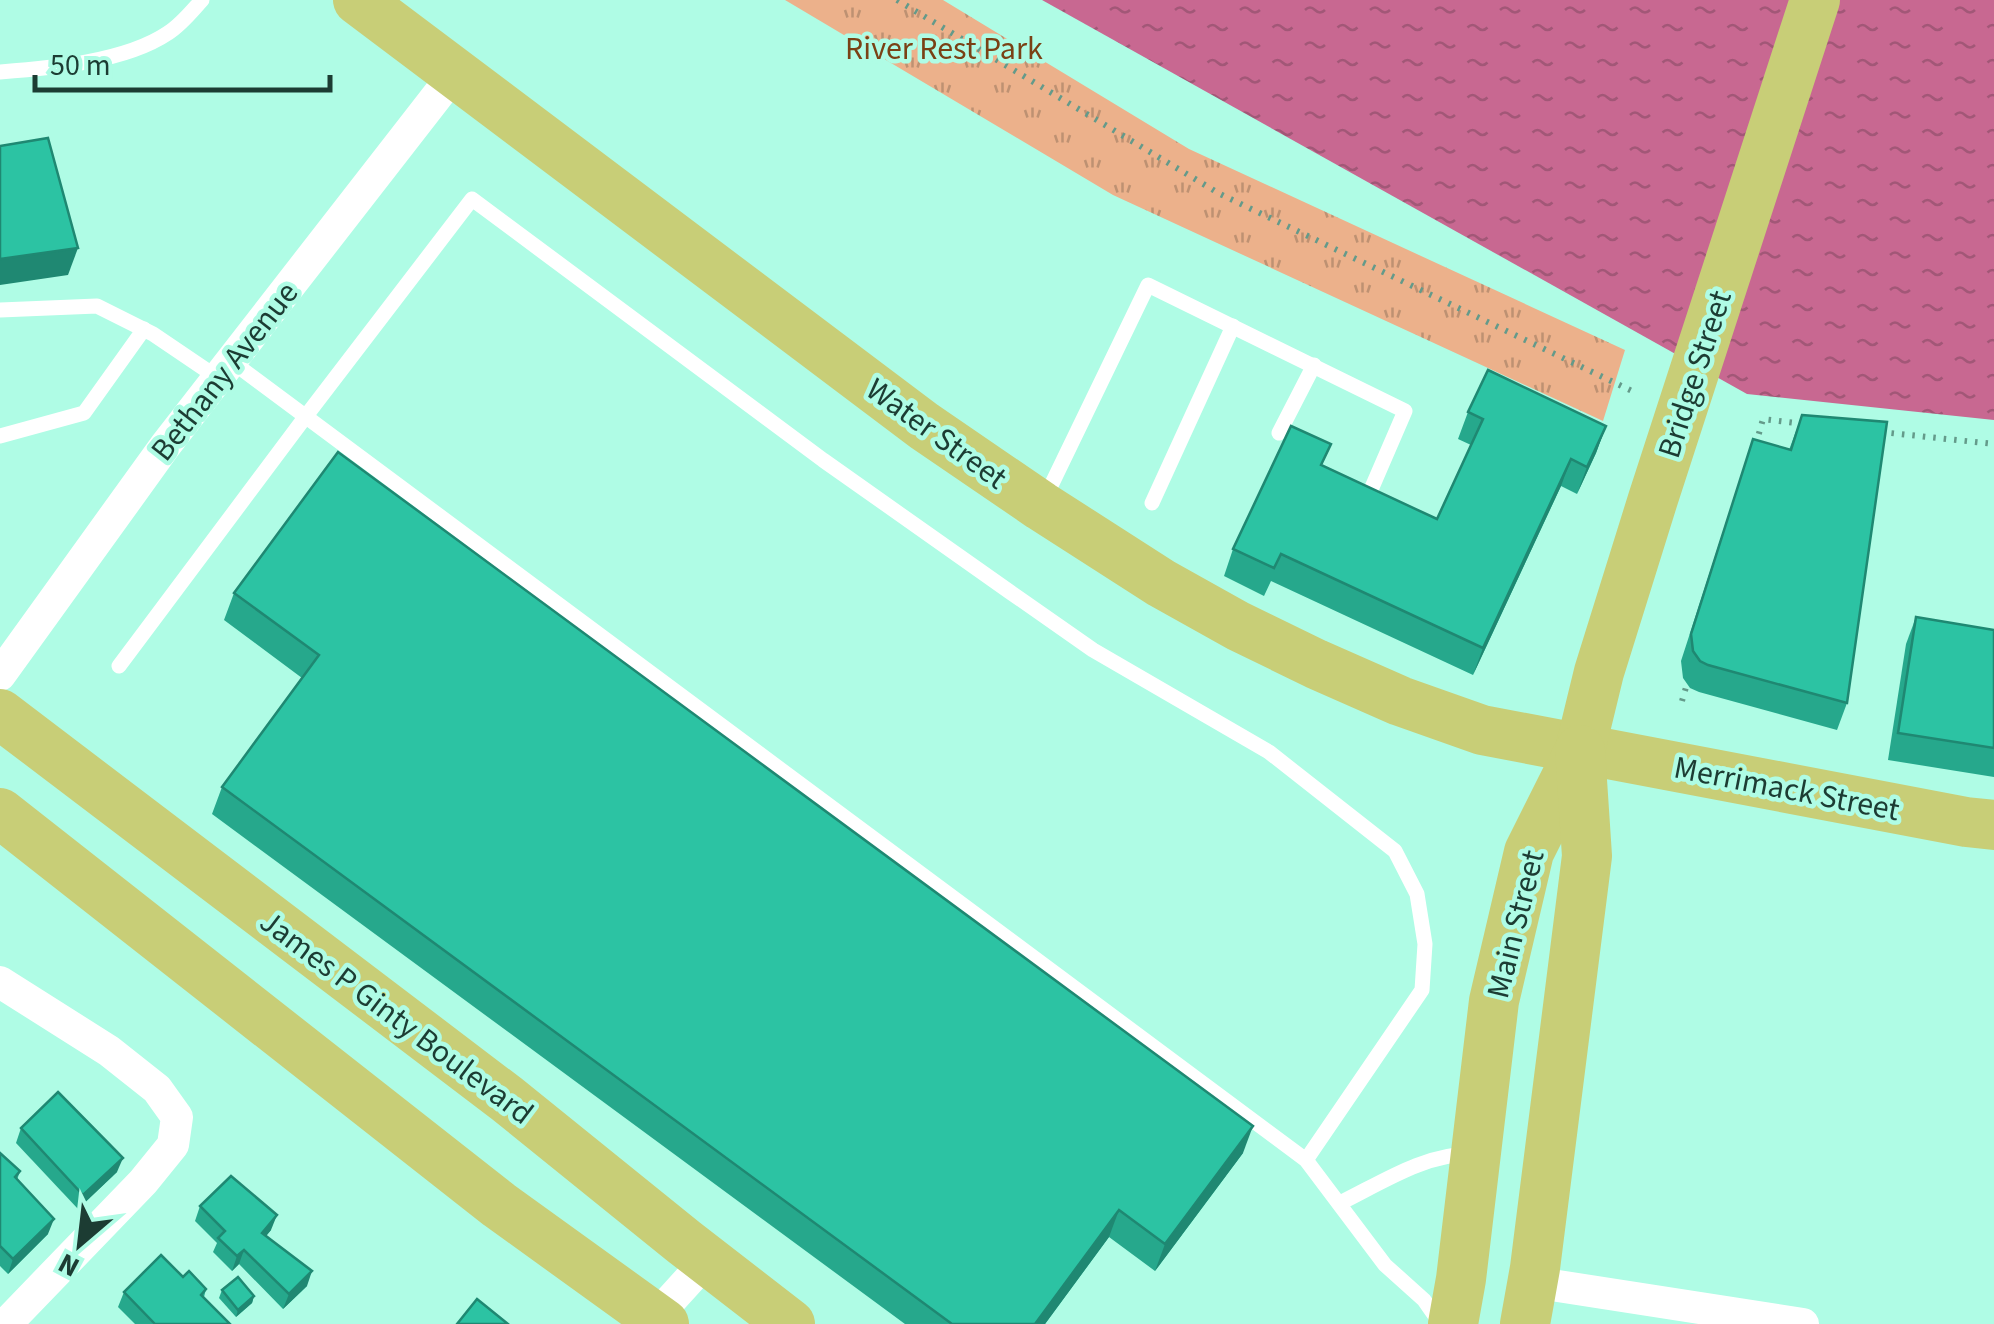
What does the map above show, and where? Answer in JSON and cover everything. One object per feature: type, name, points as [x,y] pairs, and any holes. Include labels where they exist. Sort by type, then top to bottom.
[{"type":"main road","name":"Water Street","points":[[358,0],[924,426],[1041,506],[1207,609],[1316,664],[1400,700],[1482,730],[1580,750]]},
{"type":"main road","name":"Bridge Street","points":[[1580,750],[1599,672],[1653,499],[1816,0]]},
{"type":"main road","name":"James P Ginty Boulevard","points":[[0,714],[506,1098],[790,1324]]},
{"type":"main road","name":"Merrimack Street","points":[[1580,750],[1994,825]]},
{"type":"main road","name":"Main Street","points":[[1453,1324],[1494,1002],[1529,852],[1580,750]]},
{"type":"main road","name":"Main Street","points":[[1528,1303],[1587,856],[1580,750]]},
{"type":"main road","points":[[0,813],[499,1205],[656,1322]]},
{"type":"street","name":"Bethany Avenue","points":[[0,675],[165,446],[455,73]]},
{"type":"street","points":[[0,982],[108,1051],[157,1089],[177,1118],[173,1145],[143,1182],[6,1324]]},
{"type":"street","points":[[656,1322],[707,1260]]},
{"type":"street","points":[[1528,1303],[1803,1324]]},
{"type":"lane","points":[[0,72],[55,68],[138,50],[170,32],[202,0]]},
{"type":"lane","points":[[119,666],[472,200],[824,460],[1092,650],[1269,752],[1395,851],[1418,894],[1425,944],[1422,990],[1306,1160]]},
{"type":"lane","points":[[1041,506],[1148,285],[1405,411],[1370,492]]},
{"type":"lane","points":[[0,310],[98,306],[306,416],[1306,1160],[1384,1266],[1424,1300],[1441,1324]]},
{"type":"lane","points":[[1152,503],[1233,326]]},
{"type":"lane","points":[[0,436],[84,413],[144,329]]},
{"type":"lane","points":[[1278,434],[1314,365]]},
{"type":"lane","points":[[1340,1203],[1404,1171],[1450,1154],[1477,1154]]},
{"type":"path","points":[[897,0],[1220,194],[1632,392]]},
{"type":"path","points":[[1752,457],[1763,419],[1818,425]]},
{"type":"path","points":[[1873,431],[1994,444]]},
{"type":"path","points":[[1682,702],[1692,664]]},
{"type":"green space","name":"River Rest Park","points":[[785,0],[943,0],[1189,149],[1625,350],[1603,421],[1113,195]]},
{"type":"water","points":[[1042,0],[1994,0],[1994,420],[1747,394]]},
{"type":"building","points":[[48,138],[78,248],[0,259],[0,146]]},
{"type":"building","points":[[1488,370],[1606,426],[1587,467],[1571,459],[1483,648],[1281,554],[1274,568],[1233,549],[1291,426],[1331,444],[1321,465],[1437,519],[1483,419],[1468,412]]},
{"type":"building","points":[[1802,415],[1887,422],[1847,703],[1708,665],[1693,651],[1691,634],[1753,439],[1791,450]]},
{"type":"building","points":[[338,452],[1253,1126],[1165,1244],[1119,1210],[1035,1324],[952,1324],[222,787],[319,655],[234,593]]},
{"type":"building","points":[[1916,617],[1994,630],[1994,748],[1898,733]]},
{"type":"building","points":[[58,1092],[123,1158],[83,1195],[21,1128]]},
{"type":"building","points":[[0,1153],[20,1171],[15,1177],[54,1219],[13,1259],[0,1246]]},
{"type":"building","points":[[231,1176],[277,1215],[262,1233],[312,1271],[289,1294],[244,1250],[237,1256],[218,1238],[225,1231],[200,1206]]},
{"type":"building","points":[[161,1255],[183,1277],[189,1271],[206,1289],[201,1295],[230,1324],[155,1324],[124,1292]]},
{"type":"building","points":[[238,1277],[254,1296],[238,1310],[222,1290]]},
{"type":"building","points":[[477,1299],[508,1324],[457,1324]]}]
